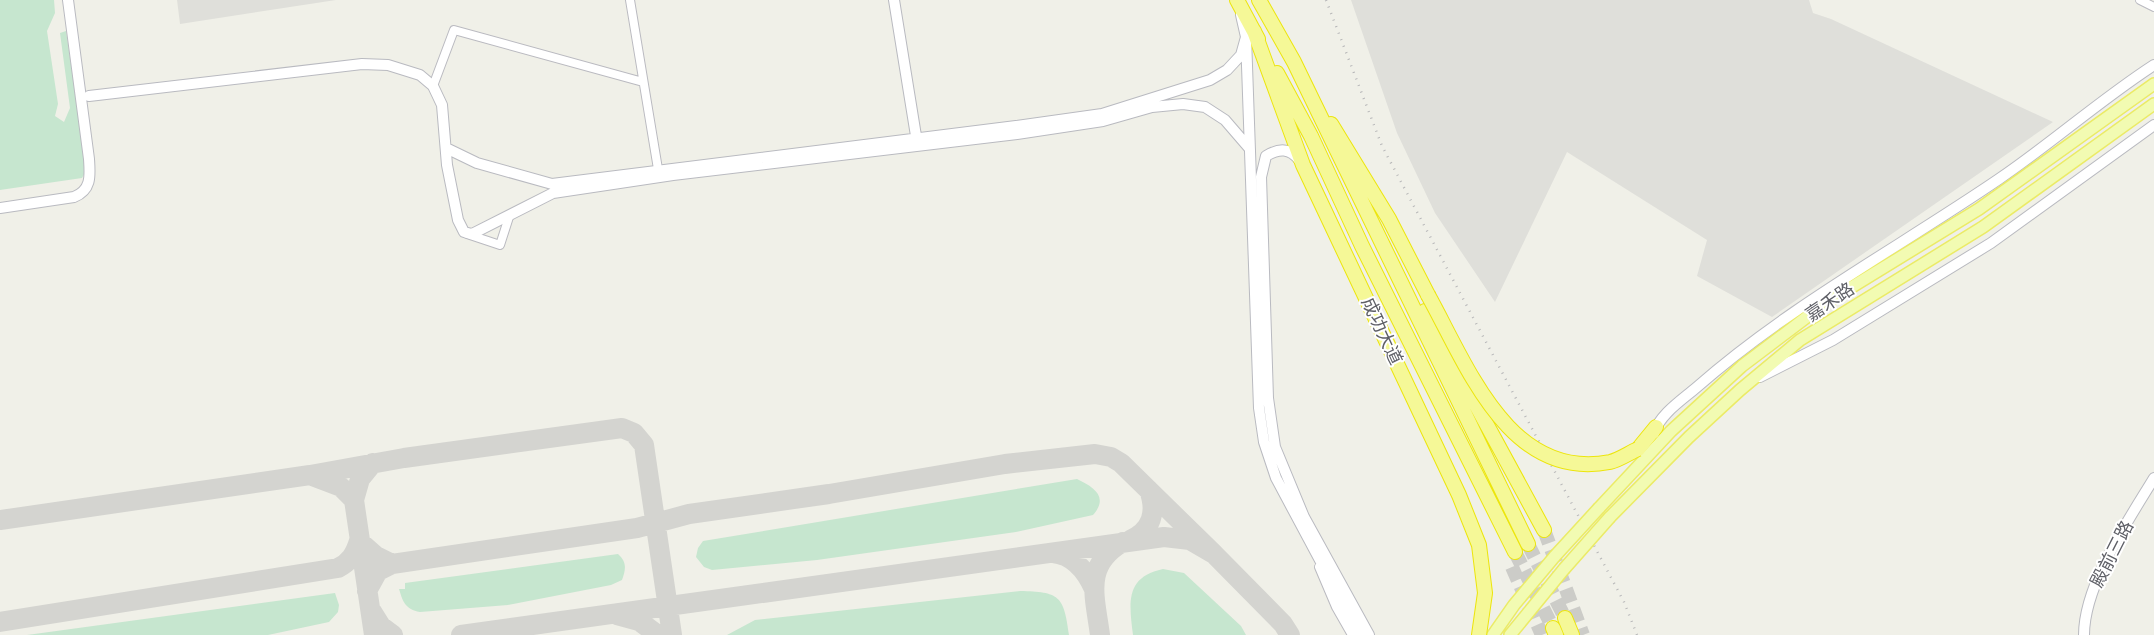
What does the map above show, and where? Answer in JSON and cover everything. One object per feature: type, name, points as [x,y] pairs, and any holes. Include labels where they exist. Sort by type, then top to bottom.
[{"type":"highway","name":"成功大道","points":[[1237,0],[1303,165],[1459,495],[1479,545],[1484,593],[1479,635]]},
{"type":"highway","points":[[1258,0],[1389,219],[1428,295],[1486,400],[1502,423],[1518,438],[1537,451],[1577,463],[1611,462],[1642,453],[1656,427]]},
{"type":"highway","name":"成功大道","points":[[1250,34],[1311,136],[1512,557]]},
{"type":"highway","points":[[1294,62],[1317,113],[1528,544]]},
{"type":"highway","points":[[1317,113],[1544,530]]},
{"type":"highway","points":[[1565,618],[1572,635]]},
{"type":"main road","points":[[0,208],[74,197],[87,187],[90,180],[89,159],[68,0]]},
{"type":"main road","points":[[894,0],[917,141]]},
{"type":"main road","points":[[89,96],[362,64],[388,66],[420,75],[432,86],[442,105],[447,165],[458,220],[461,229],[467,234],[478,233],[554,193],[1102,114],[1210,80],[1227,70],[1241,55],[1250,34]]},
{"type":"main road","points":[[1250,34],[1248,90],[1250,149],[1259,408],[1264,442],[1276,478],[1360,635]]},
{"type":"main road","points":[[1656,427],[1670,410],[1743,347],[1820,293],[1999,179],[2154,65]]},
{"type":"main road","name":"嘉禾路","points":[[1493,635],[1514,605],[1554,556],[1599,508],[1642,453],[1735,373],[1824,304],[1979,209],[2154,84]]},
{"type":"main road","points":[[446,148],[477,163],[552,184],[658,170],[1103,121],[1152,107],[1183,104],[1205,107],[1225,120],[1250,149]]},
{"type":"main road","name":"嘉禾路","points":[[1510,635],[1610,517],[1689,437],[1800,340],[1983,227],[2154,104]]},
{"type":"main road","points":[[1748,384],[1832,340],[1991,243],[2154,125]]},
{"type":"main road","points":[[1303,165],[1294,152],[1274,151],[1266,156],[1260,177],[1268,398],[1275,447],[1304,517],[1369,635]]},
{"type":"main road","points":[[1800,340],[1832,340]]},
{"type":"main road","points":[[1743,347],[1767,347]]},
{"type":"main road","name":"殿前三路","points":[[2084,635],[2084,622],[2093,588],[2154,478]]},
{"type":"street","points":[[630,0],[658,170]]},
{"type":"street","points":[[2140,0],[2154,7]]},
{"type":"street","points":[[432,86],[454,30],[644,82]]},
{"type":"street","points":[[467,234],[500,245],[509,217]]},
{"type":"street","points":[[1304,533],[1336,606],[1352,635]]},
{"type":"shaded area","points":[[177,0],[336,0],[180,24]]},
{"type":"shaded area","points":[[1351,0],[1809,0],[1813,13],[1831,19],[2053,122],[1772,317],[1697,276],[1707,240],[1567,152],[1495,302],[1435,213],[1397,133]]},
{"type":"green space","points":[[0,0],[54,0],[55,13],[47,31],[58,104],[55,116],[64,122],[70,108],[60,33],[66,31],[87,169],[82,178],[0,190]]},
{"type":"green space","points":[[1077,479],[1089,485],[1097,493],[1100,503],[1093,515],[1016,532],[817,560],[712,570],[704,567],[696,557],[698,548],[703,541]]},
{"type":"green space","points":[[618,554],[625,566],[622,580],[611,585],[508,605],[420,612],[411,609],[405,604],[399,589],[405,589],[405,583]]},
{"type":"green space","points":[[1163,569],[1184,573],[1241,626],[1246,635],[1133,635],[1132,593],[1142,578]]},
{"type":"green space","points":[[1020,591],[1043,593],[1057,598],[1065,611],[1069,635],[727,635],[755,620]]},
{"type":"green space","points":[[335,593],[339,605],[338,612],[329,622],[268,635],[27,635]]},
{"type":"taxiway","points":[[0,520],[310,475],[404,458],[622,428],[634,433],[644,445],[672,635]]},
{"type":"taxiway","points":[[367,591],[378,571],[392,564],[637,528],[689,514],[829,494],[1005,464],[1095,454],[1111,457],[1121,463],[1214,554]]},
{"type":"taxiway","points":[[312,476],[341,487],[354,500],[360,479],[373,463]]},
{"type":"taxiway","points":[[1130,540],[1143,531],[1151,520],[1152,506],[1149,490]]},
{"type":"taxiway","points":[[354,500],[374,635]]},
{"type":"taxiway","points":[[461,635],[1164,537],[1190,540],[1214,554],[1283,624],[1290,635]]},
{"type":"taxiway","points":[[0,622],[338,568],[352,557],[359,541],[376,556],[392,564]]},
{"type":"taxiway","points":[[1100,635],[1095,594],[1097,571],[1110,551],[1123,542]]},
{"type":"taxiway","points":[[1053,553],[1067,557],[1078,565],[1094,589]]},
{"type":"taxiway","points":[[371,610],[381,626],[393,635]]},
{"type":"taxiway","points":[[617,615],[639,621],[658,635]]},
{"type":"tunnel","points":[[1544,530],[1583,635]]},
{"type":"tunnel","points":[[1528,544],[1565,618]]},
{"type":"tunnel","points":[[1515,552],[1553,628]]},
{"type":"tunnel","points":[[1512,567],[1542,635]]},
{"type":"railway","points":[[1326,0],[1382,146],[1624,602],[1637,635]]}]
